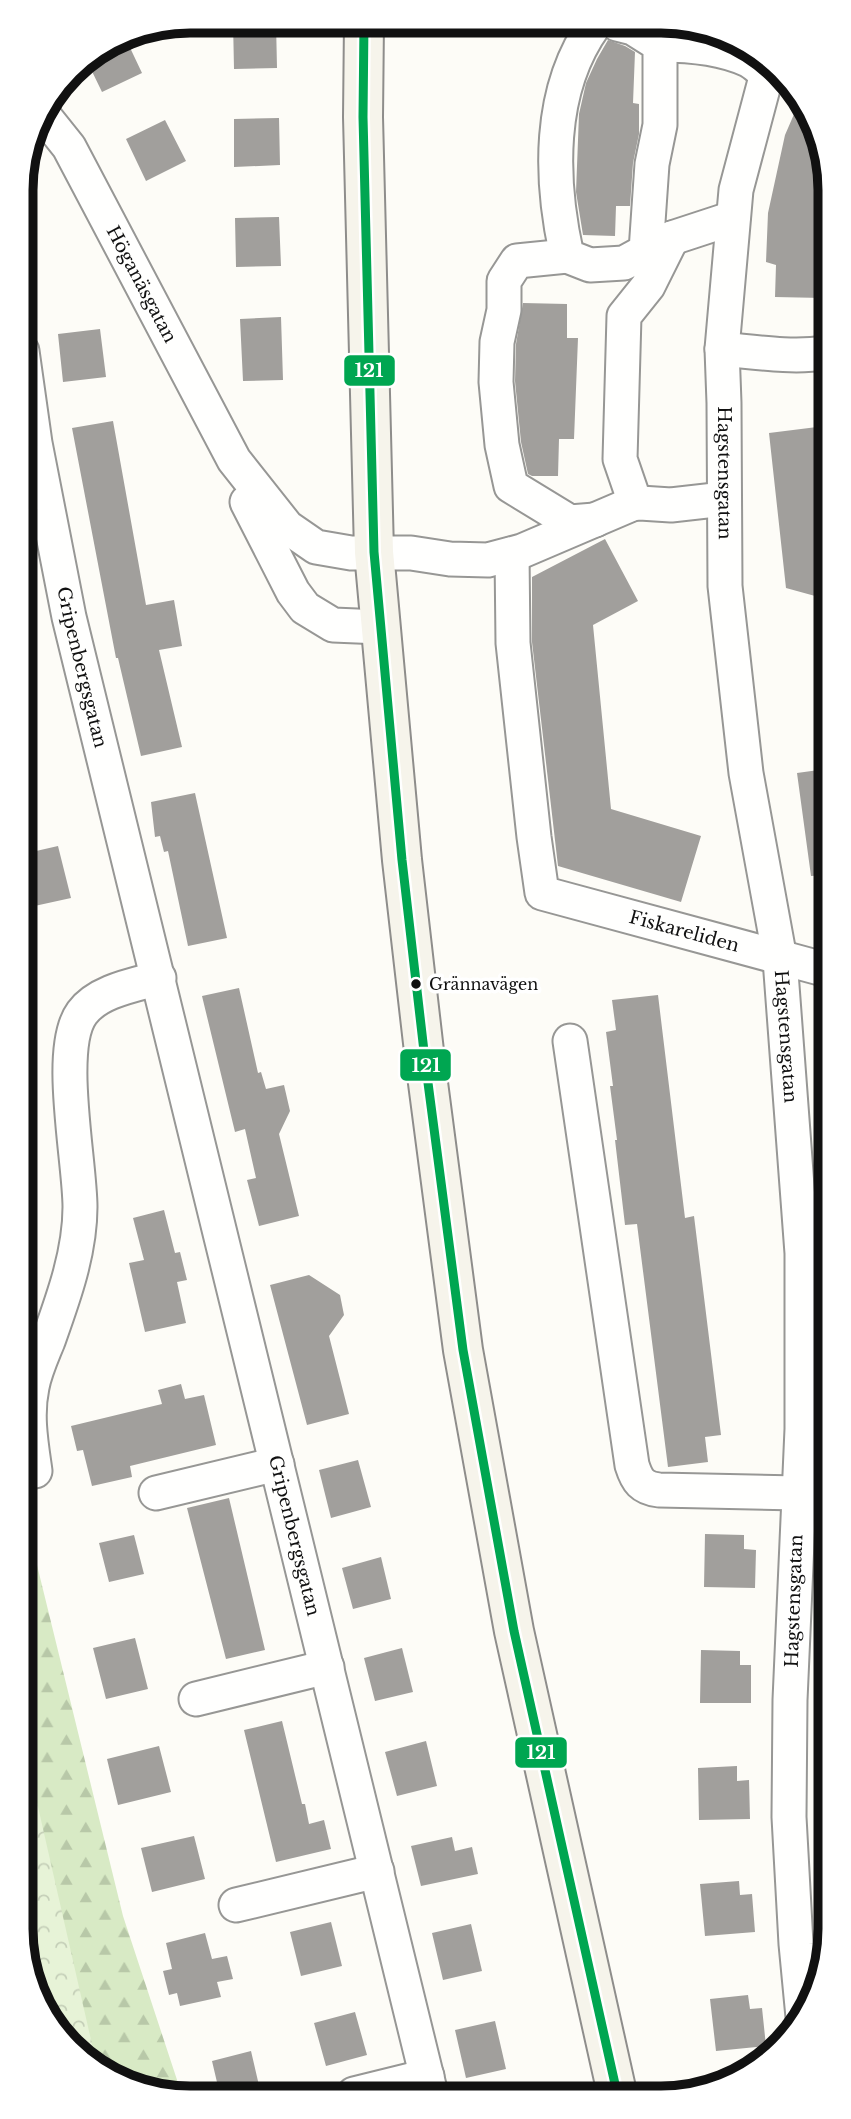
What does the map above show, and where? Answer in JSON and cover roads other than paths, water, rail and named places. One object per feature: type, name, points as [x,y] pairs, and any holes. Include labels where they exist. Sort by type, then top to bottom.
[{"type":"main road","points":[[364,34],[363,117],[374,552],[402,860],[425,1060],[463,1350],[514,1631],[615,2086]]},
{"type":"street","points":[[567,256],[554,173],[557,129],[580,44],[588,33]]},
{"type":"street","points":[[684,35],[652,164],[659,244],[648,286],[624,316],[620,459],[631,491],[632,505],[671,505],[724,499]]},
{"type":"street","points":[[685,35],[746,59]]},
{"type":"street","name":"Hagstensgatan","points":[[766,74],[736,190],[722,349],[725,586],[746,773],[780,959],[815,1433],[798,1493],[790,1700],[789,1817],[801,1999]]},
{"type":"street","name":"Höganäsgatan","points":[[49,122],[69,147],[234,460],[287,527],[296,534],[316,547],[351,553],[411,553],[450,559],[488,560],[512,554],[632,505]]},
{"type":"street","points":[[595,520],[570,522],[510,486],[502,445],[496,382],[497,342],[504,310],[504,281],[517,261],[567,256],[590,265],[624,262],[659,244],[733,218]]},
{"type":"street","points":[[722,349],[773,354],[818,354]]},
{"type":"street","name":"Gripenbergsgatan","points":[[34,435],[69,617],[429,2085]]},
{"type":"street","name":"Höganäsgatan","points":[[234,460],[247,504],[293,592],[305,608],[333,625],[381,627]]},
{"type":"street","name":"Fiskareliden","points":[[512,554],[513,643],[542,893],[818,968]]},
{"type":"street","points":[[33,1381],[76,1249],[80,1209],[71,1082],[72,1041],[81,1013],[97,999],[159,978]]},
{"type":"street","points":[[570,1041],[632,1465],[637,1480],[647,1489],[659,1490],[798,1493]]},
{"type":"street","points":[[33,1458],[35,1471]]},
{"type":"street","points":[[156,1493],[277,1464]]},
{"type":"street","points":[[196,1699],[327,1667]]},
{"type":"street","points":[[236,1905],[377,1871]]},
{"type":"place","name":"Grännavägen","points":[[416,984]]}]
